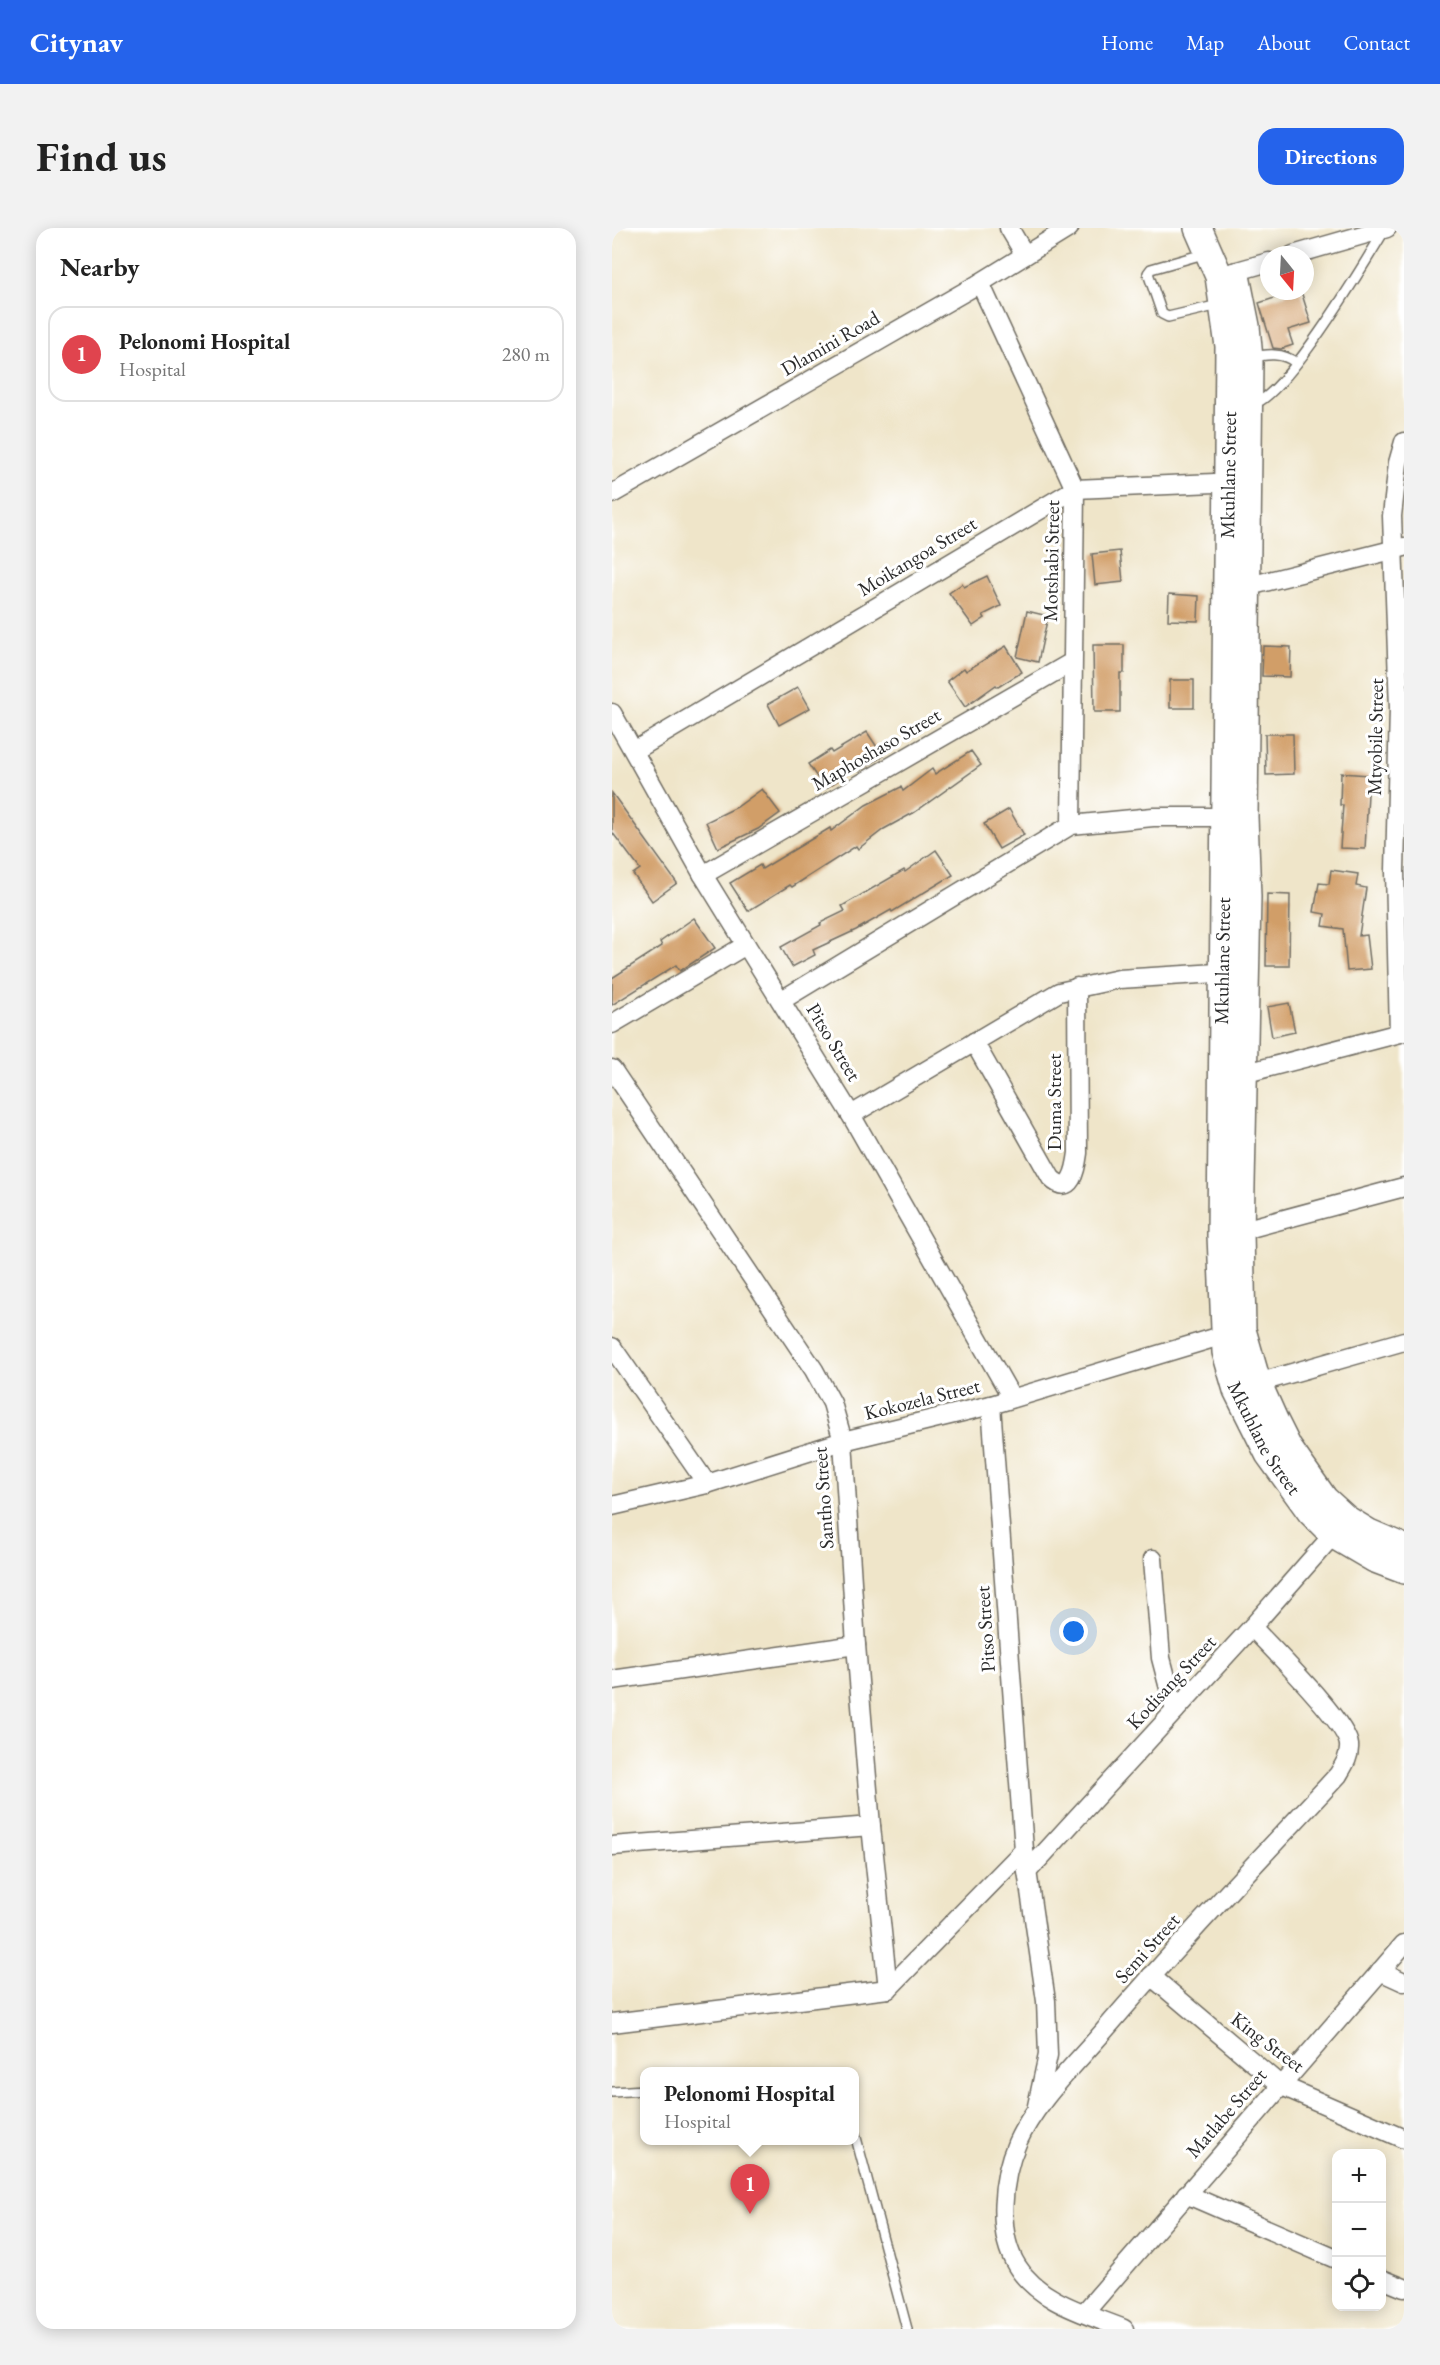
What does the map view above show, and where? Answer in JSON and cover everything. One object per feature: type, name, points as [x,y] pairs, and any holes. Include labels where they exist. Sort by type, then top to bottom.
[{"type":"street","points":[[1009,228],[1025,255]]},
{"type":"street","name":"Dlamini Road","points":[[612,494],[980,283],[1069,228]]},
{"type":"street","points":[[1198,228],[1220,257],[1260,261]]},
{"type":"street","points":[[1314,249],[1386,228]]},
{"type":"street","name":"Mkuhlane Street","points":[[1220,257],[1229,346],[1239,404],[1234,817],[1247,897],[1234,972],[1230,1234],[1234,1333],[1247,1386],[1287,1448],[1324,1499],[1340,1527],[1375,1558],[1404,1570]]},
{"type":"street","name":"Mkuhlane Street","points":[[1220,257],[1246,326],[1248,359],[1239,404]]},
{"type":"street","name":"Motshabi Street","points":[[980,283],[1075,489],[1071,825]]},
{"type":"street","name":"Mtyobile Street","points":[[1402,1032],[1399,870],[1402,707],[1399,548],[1392,516],[1398,463],[1404,442]]},
{"type":"street","name":"Moikangoa Street","points":[[634,751],[1075,489],[1238,482]]},
{"type":"street","points":[[1237,589],[1399,548]]},
{"type":"street","name":"Maphoshaso Street","points":[[703,875],[1072,662]]},
{"type":"street","name":"Pitso Street","points":[[612,713],[703,875],[851,1114],[1012,1398]]},
{"type":"street","points":[[782,1000],[1071,825],[1153,817],[1234,817]]},
{"type":"street","points":[[612,1024],[746,945]]},
{"type":"street","points":[[851,1114],[1059,992],[1119,979],[1234,972]]},
{"type":"street","name":"Duma Street","points":[[974,1042],[1051,1178],[1056,1183],[1063,1184],[1070,1181],[1076,1170],[1078,1153],[1077,987]]},
{"type":"street","points":[[1232,1077],[1402,1032]]},
{"type":"street","name":"Santho Street","points":[[612,1069],[814,1370],[832,1403],[843,1441],[856,1645],[871,1826],[888,1989]]},
{"type":"street","points":[[1230,1234],[1404,1187]]},
{"type":"street","name":"Kokozela Street","points":[[612,1506],[707,1484],[843,1441],[991,1405],[1234,1333]]},
{"type":"street","points":[[1247,1386],[1404,1341]]},
{"type":"street","points":[[612,1347],[707,1484]]},
{"type":"street","name":"Pitso Street","points":[[991,1405],[1024,1850],[1042,1970],[1048,2055],[1036,2111]]},
{"type":"street","name":"Mkuhlane Street","points":[[1340,1527],[1369,1533],[1404,1548]]},
{"type":"street","name":"Kodisang Street","points":[[1027,1872],[1252,1627],[1340,1527]]},
{"type":"street","points":[[1153,1559],[1161,1658],[1175,1711]]},
{"type":"street","name":"Semi Street","points":[[1124,2329],[1066,2306],[1026,2279],[1016,2264],[1005,2228],[1004,2193],[1008,2167],[1018,2141],[1036,2111],[1151,1976],[1338,1775],[1347,1760],[1349,1744],[1335,1718],[1252,1627]]},
{"type":"street","points":[[612,1680],[856,1645]]},
{"type":"street","points":[[612,1846],[871,1826]]},
{"type":"street","points":[[612,2023],[888,1989],[1024,1850]]},
{"type":"street","name":"Matlabe Street","points":[[1083,2313],[1404,1944]]},
{"type":"street","points":[[1380,1971],[1404,1982]]},
{"type":"street","name":"King Street","points":[[1151,1976],[1280,2085],[1404,2139]]},
{"type":"street","points":[[1186,2194],[1332,2257]]},
{"type":"street","points":[[1386,2280],[1404,2288]]},
{"type":"lane","points":[[1239,404],[1264,400],[1296,363],[1344,296],[1386,228]]},
{"type":"lane","points":[[1220,257],[1151,269],[1148,273],[1162,314],[1168,317],[1224,303]]},
{"type":"lane","points":[[1248,359],[1278,355],[1290,358],[1296,363]]},
{"type":"lane","points":[[612,2092],[640,2090]]},
{"type":"lane","points":[[858,2145],[907,2329]]},
{"type":"building","points":[[1268,300],[1304,300],[1311,323],[1288,330],[1293,345],[1281,349],[1273,348],[1259,303]]},
{"type":"building","points":[[1120,551],[1123,582],[1095,585],[1092,554]]},
{"type":"building","points":[[987,576],[1001,606],[983,615],[985,618],[973,626],[949,593],[962,584],[964,587]]},
{"type":"building","points":[[1169,594],[1199,596],[1198,621],[1168,620]]},
{"type":"building","points":[[1027,611],[1048,616],[1038,662],[1017,657]]},
{"type":"building","points":[[1093,645],[1124,645],[1124,673],[1120,673],[1120,712],[1094,712]]},
{"type":"building","points":[[1006,646],[1022,672],[998,687],[996,685],[965,707],[947,681],[964,668],[966,671]]},
{"type":"building","points":[[1263,646],[1291,647],[1290,677],[1262,676]]},
{"type":"building","points":[[1170,680],[1194,680],[1194,708],[1170,708]]},
{"type":"building","points":[[798,687],[810,708],[779,725],[768,704]]},
{"type":"building","points":[[867,732],[883,756],[859,771],[857,767],[825,789],[808,764],[830,750],[832,753]]},
{"type":"building","points":[[1265,734],[1293,734],[1294,774],[1266,775]]},
{"type":"building","points":[[971,751],[981,765],[915,812],[884,829],[858,849],[856,846],[792,887],[790,885],[748,911],[730,883],[760,865],[762,869],[830,828],[831,831],[866,805],[901,787],[903,791],[932,769],[935,774]]},
{"type":"building","points":[[1341,773],[1369,775],[1365,849],[1340,848],[1343,805],[1340,805]]},
{"type":"building","points":[[762,789],[780,813],[758,829],[718,848],[706,822],[737,807]]},
{"type":"building","points":[[612,793],[677,883],[652,901],[633,874],[640,869],[612,832]]},
{"type":"building","points":[[1009,809],[1024,835],[999,849],[984,824]]},
{"type":"building","points":[[936,850],[953,875],[892,912],[891,910],[856,930],[813,950],[815,955],[792,967],[781,947],[845,911],[842,906],[904,870],[905,872]]},
{"type":"building","points":[[1331,870],[1358,874],[1356,886],[1366,888],[1359,936],[1367,935],[1371,969],[1347,971],[1343,929],[1323,926],[1325,914],[1314,912],[1319,883],[1329,884]]},
{"type":"building","points":[[1267,894],[1290,895],[1289,966],[1266,966]]},
{"type":"building","points":[[694,918],[715,948],[680,971],[676,965],[612,1005],[612,978],[662,946],[660,942]]},
{"type":"building","points":[[1289,1003],[1295,1032],[1272,1037],[1267,1007]]},
{"type":"place","name":"Pelonomi Hospital","points":[[750,2214]]}]
